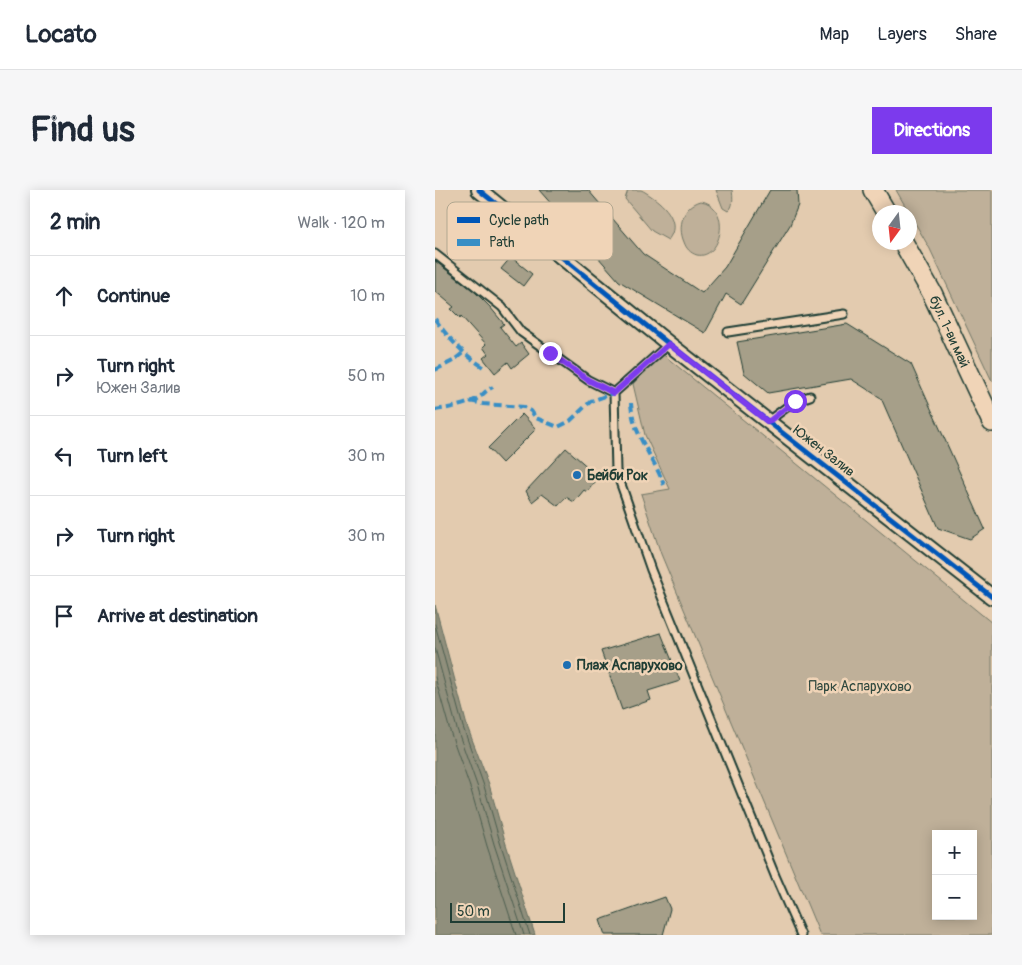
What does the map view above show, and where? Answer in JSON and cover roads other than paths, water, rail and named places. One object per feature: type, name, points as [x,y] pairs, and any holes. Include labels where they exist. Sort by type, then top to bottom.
[{"type":"main road","points":[[873,190],[882,205]]},
{"type":"main road","name":"бул. 1-ви май","points":[[908,250],[932,293],[992,422]]},
{"type":"street","name":"Южен Залив","points":[[479,190],[494,202]]},
{"type":"street","name":"Южен Залив","points":[[565,260],[669,344],[992,597]]},
{"type":"lane","points":[[435,254],[502,306],[521,332],[588,380],[614,393]]},
{"type":"lane","points":[[728,332],[844,314]]},
{"type":"lane","points":[[614,393],[669,344]]},
{"type":"lane","points":[[614,393],[617,471],[623,490],[655,579],[772,869],[801,935]]},
{"type":"lane","points":[[768,422],[795,401],[810,396]]},
{"type":"water","points":[[435,605],[467,726],[489,784],[535,935],[435,935]]},
{"type":"place","name":"Бейби Рок","points":[[577,475]]},
{"type":"place","name":"Плаж Аспарухово","points":[[567,665]]},
{"type":"park label","name":"Парк Аспарухово","points":[[860,686]]}]
